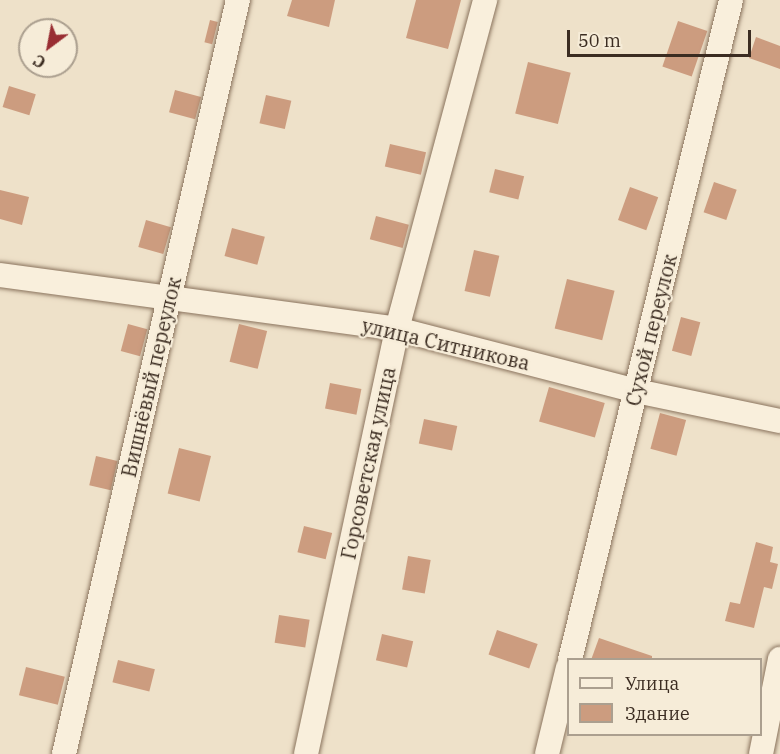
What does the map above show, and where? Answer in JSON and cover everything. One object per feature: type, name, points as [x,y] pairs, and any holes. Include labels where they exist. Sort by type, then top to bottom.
[{"type":"street","name":"Вишнёвый переулок","points":[[64,754],[237,0]]},
{"type":"street","name":"Горсоветская улица","points":[[306,754],[397,329],[485,0]]},
{"type":"street","name":"Сухой переулок","points":[[570,658],[731,0]]},
{"type":"street","name":"улица Ситникова","points":[[0,275],[397,329],[636,391],[780,421]]},
{"type":"street","points":[[761,754],[780,658]]},
{"type":"street","points":[[547,754],[567,671]]},
{"type":"building","points":[[292,0],[335,0],[329,27],[287,16]]},
{"type":"building","points":[[416,0],[461,0],[448,49],[406,38]]},
{"type":"building","points":[[210,20],[218,22],[212,44],[204,42]]},
{"type":"building","points":[[678,21],[707,31],[692,76],[662,66]]},
{"type":"building","points":[[756,37],[780,46],[780,69],[749,58]]},
{"type":"building","points":[[528,62],[571,73],[558,124],[515,113]]},
{"type":"building","points":[[9,86],[36,94],[29,115],[3,107]]},
{"type":"building","points":[[175,90],[201,97],[195,119],[169,112]]},
{"type":"building","points":[[266,95],[291,101],[285,129],[259,123]]},
{"type":"building","points":[[390,144],[426,152],[421,175],[385,166]]},
{"type":"building","points":[[495,169],[524,176],[518,200],[489,192]]},
{"type":"building","points":[[714,182],[737,190],[726,220],[704,212]]},
{"type":"building","points":[[630,187],[658,197],[646,230],[618,220]]},
{"type":"building","points":[[0,190],[29,197],[22,225],[0,219]]},
{"type":"building","points":[[376,216],[409,225],[403,248],[370,239]]},
{"type":"building","points":[[146,220],[171,227],[163,254],[138,247]]},
{"type":"building","points":[[232,228],[265,237],[257,265],[224,256]]},
{"type":"building","points":[[474,250],[499,256],[490,297],[465,291]]},
{"type":"building","points":[[567,279],[615,291],[602,340],[555,328]]},
{"type":"building","points":[[681,317],[700,322],[691,356],[672,351]]},
{"type":"building","points":[[128,324],[147,329],[140,356],[121,351]]},
{"type":"building","points":[[239,324],[267,331],[258,369],[230,362]]},
{"type":"building","points":[[330,383],[361,389],[356,415],[325,409]]},
{"type":"building","points":[[549,387],[605,403],[595,438],[539,422]]},
{"type":"building","points":[[660,413],[686,420],[677,456],[650,449]]},
{"type":"building","points":[[424,419],[457,426],[452,451],[419,443]]},
{"type":"building","points":[[179,448],[211,456],[200,502],[168,494]]},
{"type":"building","points":[[96,456],[117,461],[111,490],[89,485]]},
{"type":"building","points":[[304,526],[332,533],[326,559],[297,552]]},
{"type":"building","points":[[756,542],[773,547],[770,562],[778,564],[772,589],[764,587],[754,628],[725,621],[730,602],[740,604]]},
{"type":"building","points":[[408,556],[431,560],[425,593],[402,589]]},
{"type":"building","points":[[279,615],[310,620],[305,648],[275,643]]},
{"type":"building","points":[[497,630],[538,644],[529,669],[489,655]]},
{"type":"building","points":[[382,634],[413,641],[407,668],[376,660]]},
{"type":"building","points":[[599,638],[652,656],[652,658],[592,658]]},
{"type":"building","points":[[118,660],[155,669],[149,692],[112,682]]},
{"type":"building","points":[[26,667],[65,677],[58,705],[19,695]]}]
